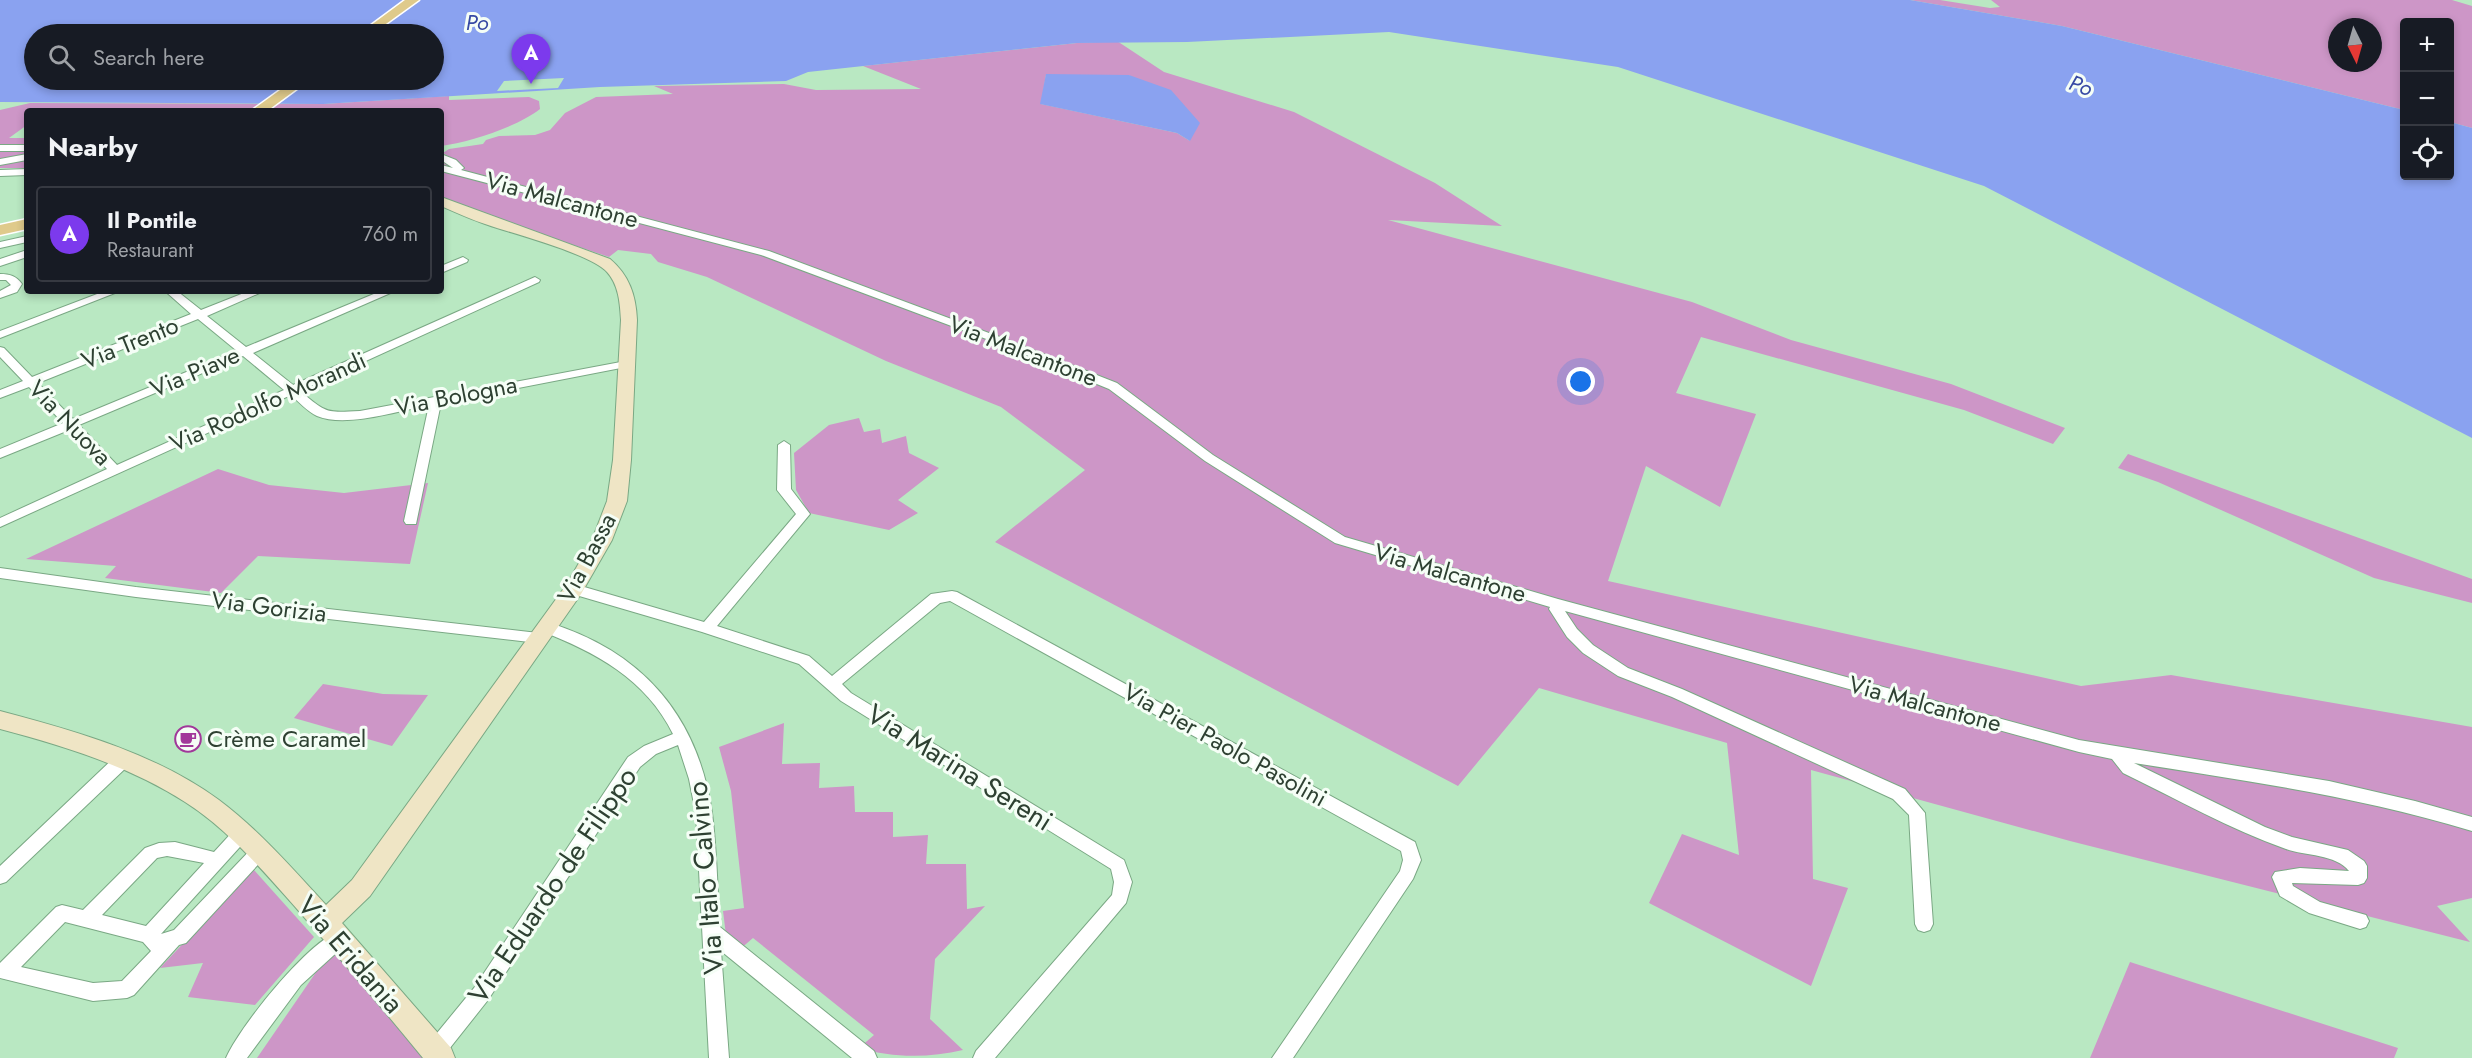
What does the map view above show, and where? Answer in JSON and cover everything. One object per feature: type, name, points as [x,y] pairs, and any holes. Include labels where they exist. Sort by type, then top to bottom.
[{"type":"main road","points":[[379,24],[413,0]]},
{"type":"main road","points":[[262,108],[288,90]]},
{"type":"main road","points":[[0,230],[24,225]]},
{"type":"street","points":[[0,148],[24,148]]},
{"type":"street","points":[[0,162],[24,158]]},
{"type":"street","name":"Via Malcantone","points":[[444,158],[459,168],[447,170]]},
{"type":"street","name":"Via Malcantone","points":[[447,170],[765,253],[1001,341],[1113,386],[1209,458],[1340,540],[1558,604],[2079,746],[2118,755],[2240,772],[2369,796],[2472,824]]},
{"type":"street","points":[[0,173],[24,172]]},
{"type":"street","name":"Via Bassa","points":[[332,930],[341,909],[361,888],[574,589],[602,540],[615,509],[622,460],[629,312],[621,279],[614,269],[589,254],[495,223],[444,202]]},
{"type":"street","points":[[0,245],[24,240]]},
{"type":"street","points":[[0,263],[24,254]]},
{"type":"street","points":[[444,269],[463,260]]},
{"type":"street","points":[[0,277],[9,277],[17,284],[13,290],[0,295]]},
{"type":"street","name":"Via Rodolfo Morandi","points":[[0,522],[294,391],[535,280]]},
{"type":"street","points":[[0,335],[107,294]]},
{"type":"street","name":"Via Bologna","points":[[174,294],[320,413],[335,416],[360,415],[626,364]]},
{"type":"street","name":"Via Trento","points":[[0,394],[252,294]]},
{"type":"street","name":"Via Piave","points":[[0,454],[383,294]]},
{"type":"street","name":"Via Nuova","points":[[0,350],[116,471]]},
{"type":"street","points":[[411,521],[436,400]]},
{"type":"street","points":[[707,628],[803,514],[784,490],[784,445]]},
{"type":"street","name":"Via Gorizia","points":[[0,573],[136,592],[542,633]]},
{"type":"street","name":"Via Marina Sereni","points":[[574,589],[707,628],[804,660],[833,683],[846,697],[1118,865],[1122,873],[1123,890],[1120,898],[983,1058]]},
{"type":"street","name":"Via Pier Paolo Pasolini","points":[[833,683],[926,605],[936,598],[952,596],[1409,847],[1412,860],[1407,874],[1282,1058]]},
{"type":"street","name":"Via Malcantone","points":[[1558,604],[1556,609],[1572,633],[1588,649],[1623,672],[1677,693],[1899,794],[1917,813],[1924,924]]},
{"type":"street","name":"Via Italo Calvino","points":[[542,633],[592,645],[625,665],[665,708],[683,736],[696,769],[702,795],[719,1058]]},
{"type":"street","name":"Via Eridania","points":[[0,720],[74,740],[124,759],[197,797],[261,850],[438,1054]]},
{"type":"street","name":"Via Eduardo de Filippo","points":[[438,1054],[481,994],[634,762],[650,750],[683,736]]},
{"type":"street","name":"Via Malcantone","points":[[2118,755],[2129,768],[2259,832],[2291,844],[2342,855],[2358,866],[2358,878],[2338,880],[2301,874],[2281,877],[2286,891],[2315,908],[2360,921]]},
{"type":"street","points":[[0,877],[124,759]]},
{"type":"street","points":[[149,935],[242,833]]},
{"type":"street","points":[[86,919],[151,853],[159,849],[171,848],[217,860]]},
{"type":"street","points":[[172,941],[127,989],[93,992],[4,971],[63,913],[149,935],[156,944],[180,938],[261,850]]},
{"type":"street","points":[[236,1058],[286,987],[320,953],[332,930]]},
{"type":"street","points":[[711,931],[867,1058]]},
{"type":"shaded area","points":[[1910,0],[1940,0],[1990,8],[2000,7],[1991,0],[2452,0],[2472,6],[2472,128],[2454,123],[2454,18],[2400,18],[2400,109],[2062,26]]},
{"type":"shaded area","points":[[1117,41],[1164,72],[1294,112],[1435,183],[1502,226],[1388,220],[1692,302],[1791,340],[1951,384],[2065,428],[2053,444],[1964,410],[1701,337],[1676,393],[1756,414],[1720,507],[1646,466],[1608,581],[2081,686],[2171,675],[2472,727],[2472,898],[2437,906],[2470,942],[2070,841],[1811,770],[1813,879],[1848,888],[1811,986],[1649,903],[1682,834],[1739,855],[1727,743],[1539,688],[1458,786],[995,542],[1085,470],[1001,407],[886,361],[707,277],[658,262],[651,254],[618,250],[609,257],[444,198],[444,163],[462,169],[444,154],[449,149],[483,144],[486,140],[499,136],[535,135],[550,130],[565,113],[596,97],[673,94],[654,86],[784,84],[816,90],[921,89],[863,66],[1077,43]],"holes":[[[1046,75],[1129,75],[1190,141],[1177,133],[1041,104]]]},
{"type":"shaded area","points":[[449,96],[449,100],[529,97],[539,101],[540,109],[519,122],[493,133],[444,145],[444,108],[24,108],[24,127],[9,138],[24,138],[24,168],[0,168],[0,110],[30,103],[323,104]]},
{"type":"shaded area","points":[[859,418],[864,432],[880,429],[882,443],[906,436],[909,453],[939,468],[898,500],[918,513],[889,530],[809,513],[796,490],[794,453],[829,425]]},
{"type":"shaded area","points":[[2128,454],[2472,579],[2472,603],[2374,578],[2158,482],[2118,468]]},
{"type":"shaded area","points":[[218,469],[269,485],[344,493],[428,483],[410,564],[258,556],[221,593],[105,578],[116,566],[26,559]]},
{"type":"shaded area","points":[[323,684],[383,694],[428,695],[392,746],[294,718]]},
{"type":"shaded area","points":[[784,723],[782,764],[820,763],[819,788],[854,786],[855,812],[893,812],[893,837],[928,835],[926,864],[966,864],[967,909],[985,906],[935,959],[930,1019],[963,1050],[911,1056],[884,1054],[859,1048],[874,1035],[753,938],[739,950],[726,935],[723,911],[744,908],[731,791],[719,747]]},
{"type":"shaded area","points":[[253,869],[314,937],[255,1005],[188,997],[203,963],[160,968]]},
{"type":"shaded area","points":[[332,949],[424,1058],[257,1058]]},
{"type":"shaded area","points":[[2130,962],[2398,1048],[2394,1058],[2090,1058]]},
{"type":"water","name":"Po","points":[[0,0],[1910,0],[2062,26],[2400,109],[2400,180],[2454,180],[2454,123],[2472,128],[2472,438],[1984,186],[1618,67],[1389,32],[1187,42],[1077,43],[808,72],[786,81],[600,87],[323,104],[0,102]]},
{"type":"water","points":[[1046,74],[1129,75],[1171,90],[1200,123],[1190,141],[1177,133],[1040,104]]},
{"type":"pier","points":[[564,78],[558,88],[497,91],[504,81]]},
{"type":"place","name":"Il Pontile","points":[[531,84]]},
{"type":"place","name":"Crème Caramel","points":[[188,739]]}]
